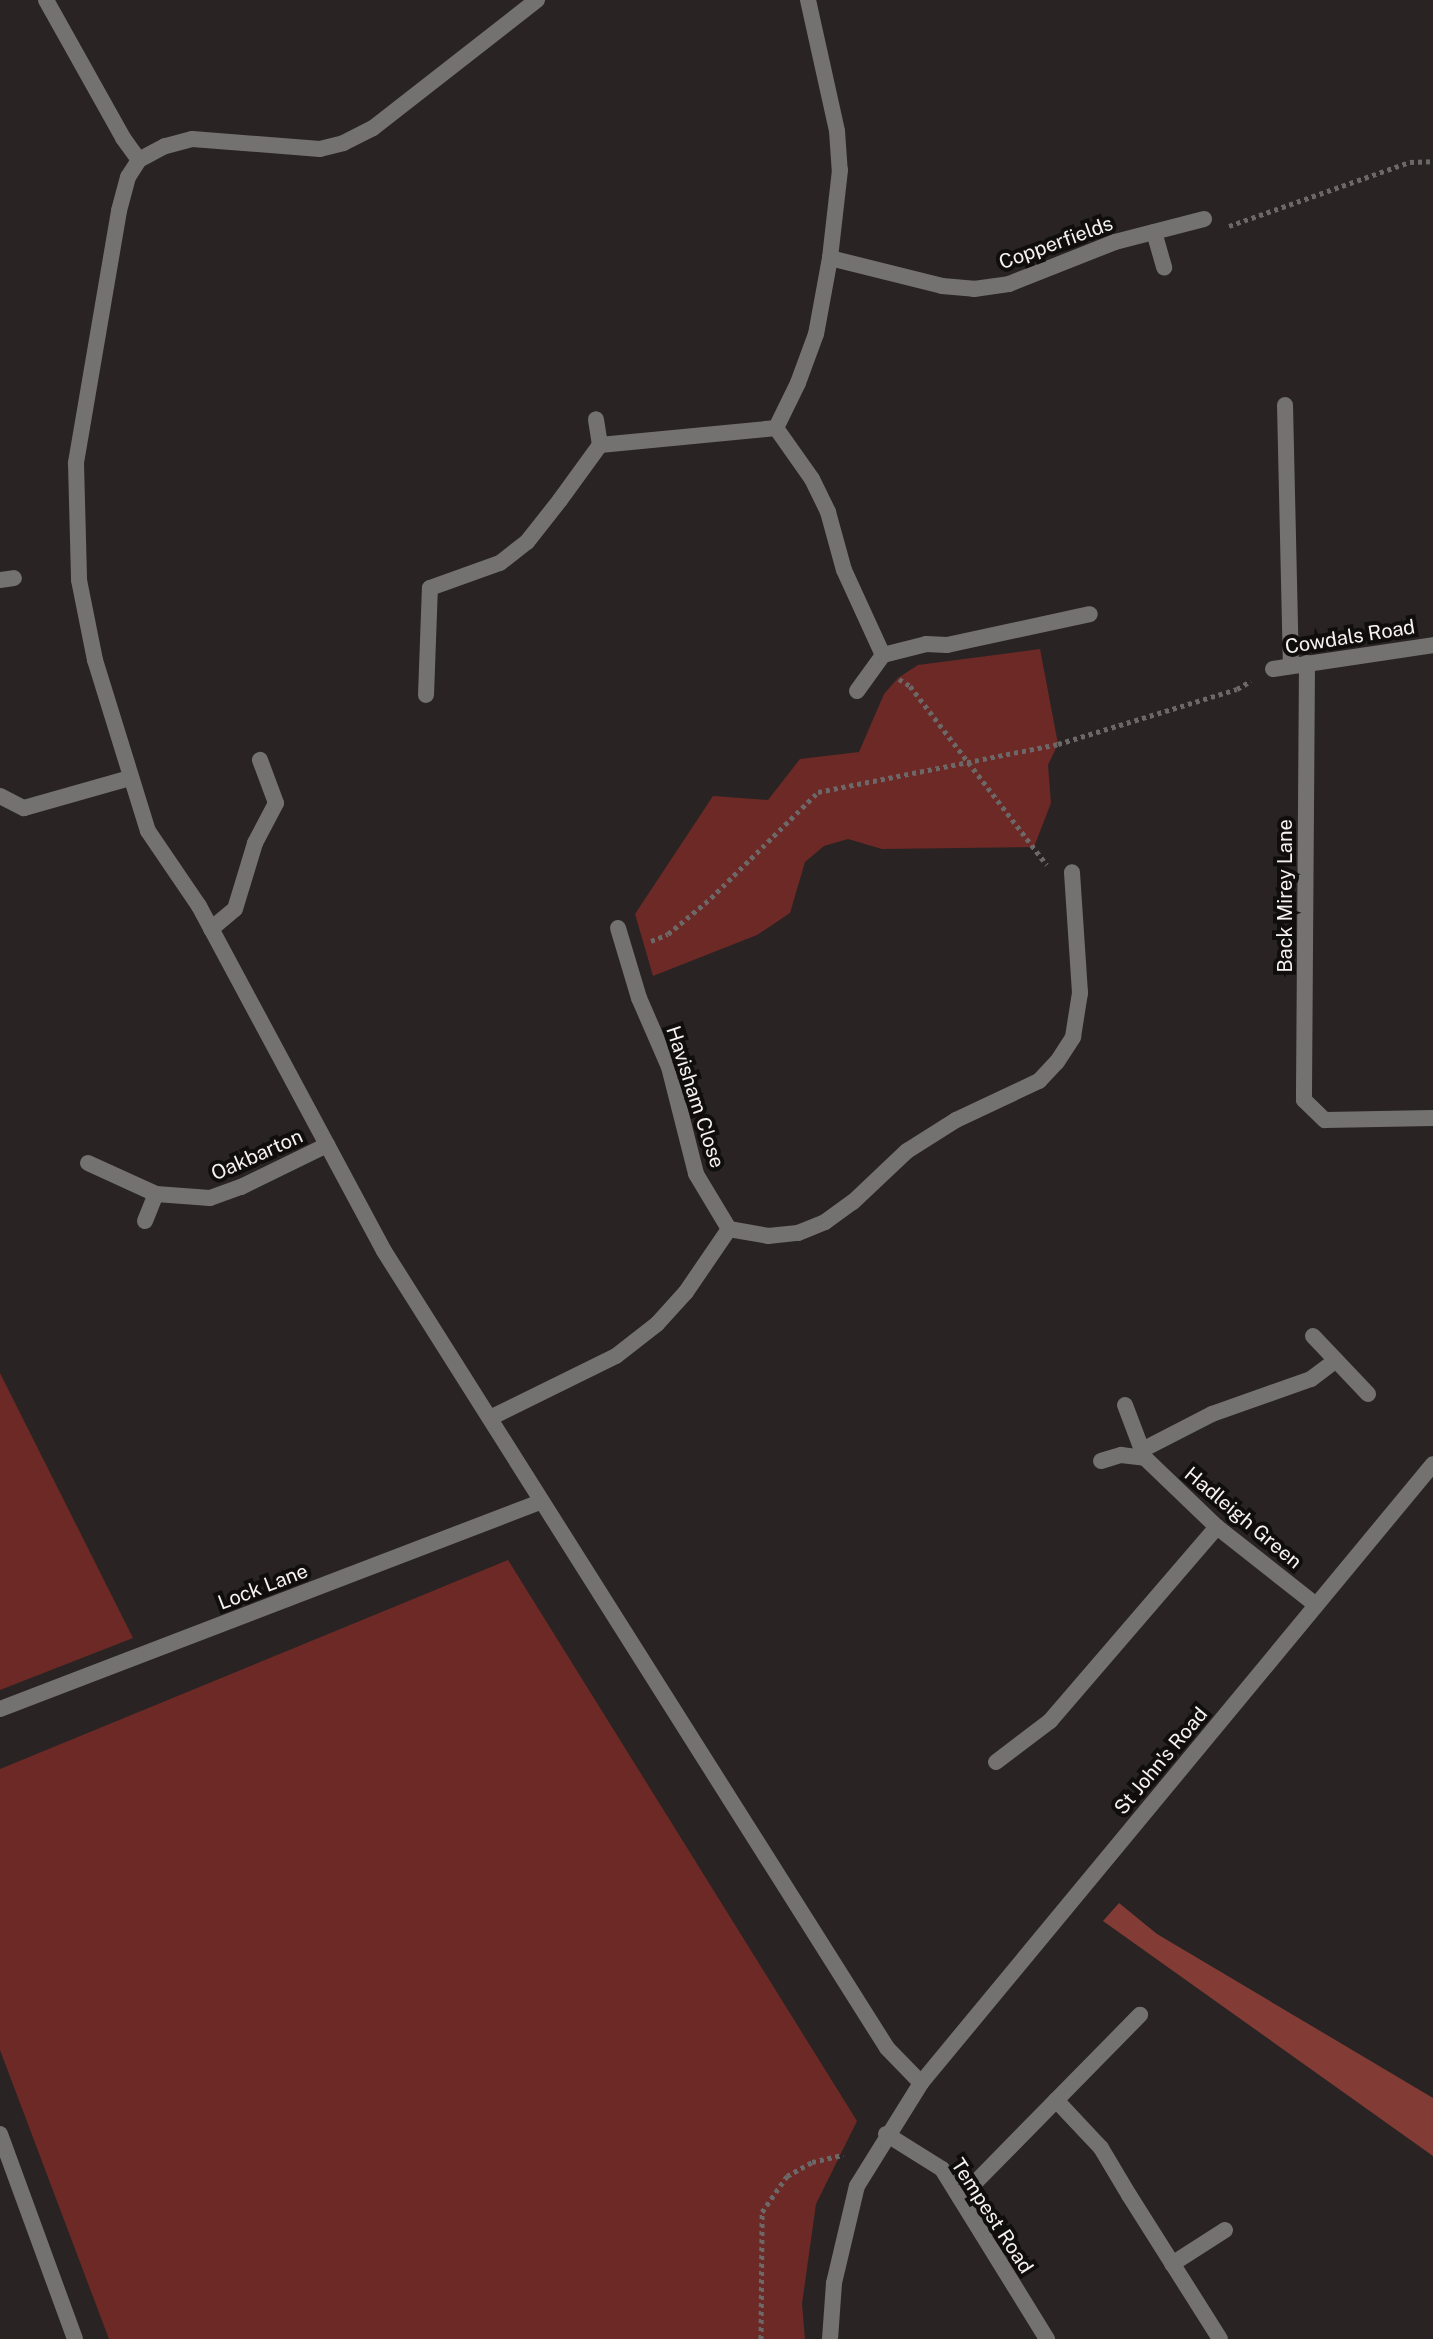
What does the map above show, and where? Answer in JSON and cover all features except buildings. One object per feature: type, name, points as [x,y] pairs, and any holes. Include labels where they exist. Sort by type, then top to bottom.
[{"type":"street","points":[[46,0],[123,138],[139,160]]},
{"type":"street","points":[[537,0],[373,128],[344,143],[320,149],[192,139],[165,146],[139,160],[128,177],[119,211],[76,463],[79,580],[95,660],[148,831],[186,884],[384,1251],[887,2048],[921,2083]]},
{"type":"street","points":[[776,428],[798,383],[816,334],[830,258],[840,170],[837,131],[808,0]]},
{"type":"street","name":"Copperfields","points":[[830,258],[942,286],[974,289],[1009,284],[1115,242],[1204,219]]},
{"type":"street","points":[[1154,232],[1164,268]]},
{"type":"street","name":"Back Mirey Lane","points":[[1285,405],[1299,665],[1304,1100],[1325,1120],[1433,1118]]},
{"type":"street","points":[[426,695],[430,588],[500,563],[527,542],[600,445],[596,419]]},
{"type":"street","points":[[600,445],[776,428]]},
{"type":"street","points":[[776,428],[812,479],[828,512],[844,570],[883,655]]},
{"type":"street","points":[[857,691],[883,655],[926,644],[947,645],[1090,614]]},
{"type":"street","name":"Cowdals Road","points":[[1273,669],[1433,645]]},
{"type":"street","points":[[211,929],[235,909],[255,843],[276,803],[260,760]]},
{"type":"street","points":[[0,796],[24,808],[130,778]]},
{"type":"street","points":[[490,1418],[616,1356],[657,1324],[686,1292],[729,1229],[768,1236],[798,1233],[825,1222],[853,1202],[907,1151],[956,1120],[1039,1081],[1057,1062],[1073,1037],[1078,1007],[1080,979],[1072,872]]},
{"type":"street","name":"Havisham Close","points":[[618,928],[639,998],[669,1067],[696,1174],[729,1229]]},
{"type":"street","name":"Oakbarton","points":[[88,1163],[156,1194],[210,1198],[241,1187],[327,1145]]},
{"type":"street","points":[[145,1221],[156,1194]]},
{"type":"street","points":[[1313,1336],[1368,1394]]},
{"type":"street","points":[[1101,1461],[1121,1455],[1143,1454],[1212,1414],[1311,1379],[1336,1360]]},
{"type":"street","name":"Hadleigh Green","points":[[1125,1405],[1143,1454],[1217,1527],[1316,1605]]},
{"type":"street","name":"St John's Road","points":[[830,2339],[834,2283],[857,2186],[921,2083],[1433,1464]]},
{"type":"street","name":"Lock Lane","points":[[0,1709],[540,1502]]},
{"type":"street","points":[[996,1762],[1050,1721],[1217,1527]]},
{"type":"street","points":[[960,2198],[1140,2015]]},
{"type":"street","points":[[1056,2100],[1101,2148],[1220,2339]]},
{"type":"street","points":[[0,2134],[75,2339]]},
{"type":"street","name":"Tempest Road","points":[[883,2140],[942,2169],[1047,2339]]},
{"type":"street","points":[[1172,2264],[1225,2230]]},
{"type":"path","points":[[1204,219],[1219,228],[1248,221],[1410,162],[1433,161]]},
{"type":"path","points":[[883,655],[970,762],[1052,872],[1072,872]]},
{"type":"path","points":[[625,954],[668,934],[711,898],[818,792],[1058,744],[1237,689],[1273,669]]},
{"type":"path","points":[[761,2339],[762,2212],[787,2176],[812,2162],[883,2140]]},
{"type":"shaded area","points":[[1040,649],[1058,744],[1048,765],[1051,803],[1034,847],[882,849],[848,839],[824,846],[805,862],[790,913],[757,935],[653,976],[635,914],[713,796],[768,800],[800,759],[859,752],[884,694],[898,678],[918,665]]},
{"type":"shaded area","points":[[0,1373],[133,1638],[0,1690]]},
{"type":"shaded area","points":[[508,1560],[857,2121],[816,2204],[802,2304],[805,2339],[109,2339],[0,2050],[0,1769]]},
{"type":"shaded area","points":[[1119,1903],[1157,1934],[1433,2098],[1433,2156],[1103,1921]]}]
